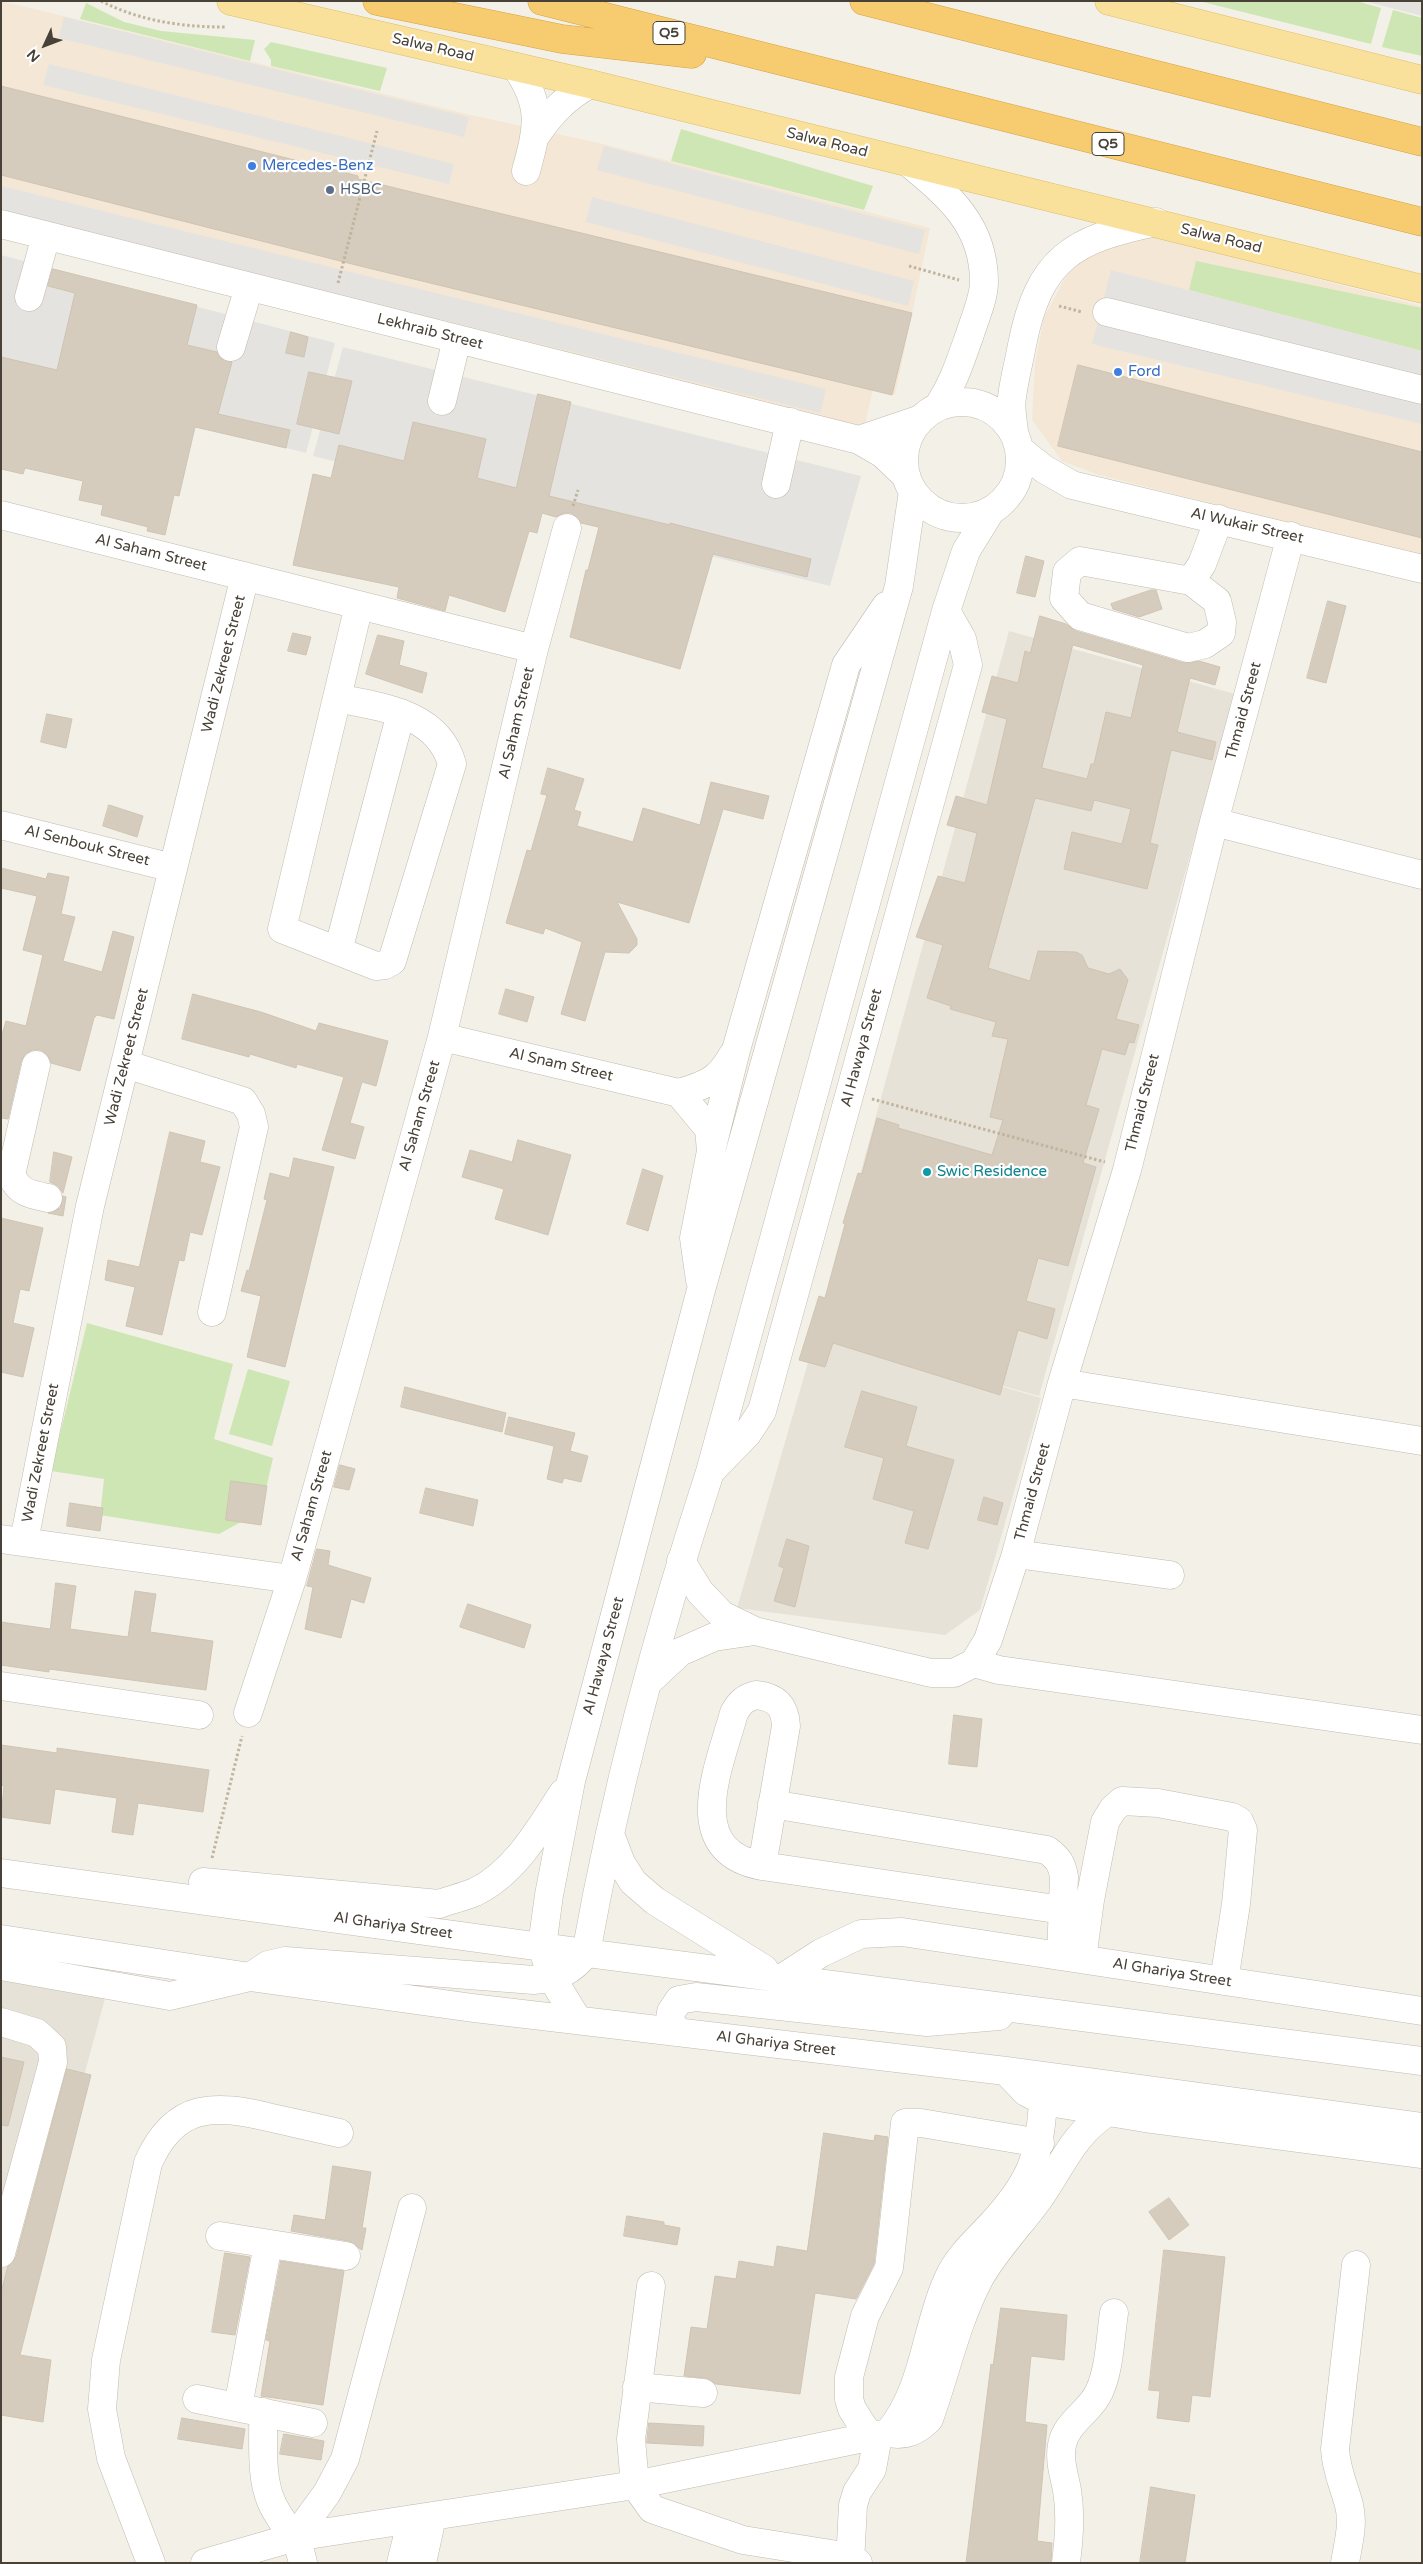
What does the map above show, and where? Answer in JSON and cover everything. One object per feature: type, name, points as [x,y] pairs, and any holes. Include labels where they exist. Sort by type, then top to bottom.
[{"type":"highway","points":[[376,1],[562,39],[795,65]]},
{"type":"highway","name":"Q5","points":[[542,1],[1422,222]]},
{"type":"highway","points":[[864,1],[1422,142]]},
{"type":"main road","name":"Salwa Road","points":[[231,1],[590,84],[1422,289]]},
{"type":"main road","points":[[1109,1],[1422,80]]},
{"type":"street","points":[[516,67],[533,98],[537,115],[536,135],[526,170]]},
{"type":"street","points":[[536,135],[560,104],[574,92],[590,84]]},
{"type":"street","points":[[909,163],[952,199],[964,215],[974,234],[981,254],[984,283],[954,382],[929,413],[911,431],[904,461],[910,484],[922,502],[947,517],[962,519],[977,517],[1000,504],[1017,482],[1021,466],[1011,399],[1024,334],[1035,297],[1056,263],[1093,238],[1156,222]]},
{"type":"street","name":"Lekhraib Street","points":[[1,224],[859,440],[883,454],[910,484]]},
{"type":"street","points":[[29,297],[46,236]]},
{"type":"street","points":[[231,347],[249,287]]},
{"type":"street","points":[[1107,312],[1422,390]]},
{"type":"street","points":[[442,400],[457,339]]},
{"type":"street","points":[[859,440],[959,402],[980,404],[999,415],[1017,441]]},
{"type":"street","points":[[776,484],[790,422]]},
{"type":"street","name":"Al Wukair Street","points":[[1017,441],[1044,469],[1072,485],[1291,536],[1422,569]]},
{"type":"street","name":"Al Hawaya Street","points":[[577,2019],[552,1978],[542,1946],[549,1895],[571,1781],[701,1290],[899,586],[910,484]]},
{"type":"street","name":"Al Wukair Street","points":[[1000,504],[1072,485]]},
{"type":"street","name":"Al Hawaya Street","points":[[586,1953],[610,1834],[649,1680],[681,1561],[710,1472],[946,611],[966,551],[1000,504]]},
{"type":"street","name":"Al Saham Street","points":[[1,515],[534,649]]},
{"type":"street","points":[[1191,581],[1202,564],[1220,519]]},
{"type":"street","name":"Al Saham Street","points":[[248,1713],[292,1579],[442,1037],[534,649],[567,528]]},
{"type":"street","name":"Thmaid Street","points":[[974,1663],[988,1640],[1016,1554],[1062,1382],[1127,1170],[1214,822],[1291,536]]},
{"type":"street","points":[[1080,561],[1191,581],[1217,601],[1222,622],[1221,633],[1205,644],[1188,648],[1080,616],[1064,598],[1067,572],[1080,561]]},
{"type":"street","name":"Wadi Zekreet Street","points":[[12,1540],[68,1202],[125,1064],[245,576]]},
{"type":"street","name":"Al Hawaya Street","points":[[701,1290],[694,1238],[711,1151],[736,1050],[846,665],[899,586]]},
{"type":"street","points":[[337,698],[401,713],[421,723],[435,734],[448,749],[452,764],[392,961],[385,965],[376,966],[282,929],[359,605]]},
{"type":"street","name":"Al Hawaya Street","points":[[710,1472],[747,1434],[762,1411],[968,665],[962,638],[946,611]]},
{"type":"street","points":[[338,951],[401,713]]},
{"type":"street","points":[[1214,822],[1422,875]]},
{"type":"street","name":"Al Senbouk Street","points":[[1,825],[173,868]]},
{"type":"street","name":"Al Snam Street","points":[[442,1037],[680,1093]]},
{"type":"street","points":[[711,1151],[709,1129],[680,1093],[706,1085],[724,1071],[736,1050]]},
{"type":"street","points":[[36,1064],[11,1175],[22,1192],[68,1202]]},
{"type":"street","points":[[125,1064],[243,1101],[251,1114],[254,1128],[212,1312]]},
{"type":"street","points":[[1062,1382],[1422,1441]]},
{"type":"street","name":"Al Saham Street","points":[[12,1540],[292,1579]]},
{"type":"street","points":[[1016,1554],[1170,1575]]},
{"type":"street","points":[[681,1561],[700,1592],[722,1615],[755,1631],[931,1673],[954,1673],[974,1663],[999,1670],[1422,1730]]},
{"type":"street","points":[[649,1680],[680,1652],[714,1637],[755,1631]]},
{"type":"street","points":[[1,1686],[199,1715]]},
{"type":"street","points":[[762,1866],[786,1726],[782,1707],[774,1700],[756,1695],[746,1698],[739,1704],[734,1713],[710,1810],[715,1834],[728,1853],[739,1860],[762,1866],[1063,1910]]},
{"type":"street","points":[[103,1886],[149,1878],[438,1904],[476,1891],[506,1870],[531,1842],[571,1781]]},
{"type":"street","points":[[1072,1958],[1104,1822],[1113,1809],[1122,1801],[1158,1803],[1232,1817],[1239,1821],[1243,1830],[1236,1904],[1224,1981]]},
{"type":"street","points":[[772,1804],[1047,1850],[1056,1856],[1062,1866],[1063,1910],[1072,1958]]},
{"type":"street","points":[[610,1834],[621,1863],[633,1882],[655,1900],[779,1976]]},
{"type":"street","name":"Al Ghariya Street","points":[[1,1873],[586,1953],[779,1976],[1422,2061]]},
{"type":"street","name":"Al Ghariya Street","points":[[779,1976],[861,1934],[902,1932],[1422,2011]]},
{"type":"street","name":"Al Ghariya Street","points":[[1,1939],[250,1977],[473,2008],[1006,2071],[1422,2127]]},
{"type":"street","points":[[250,1977],[268,1965],[285,1961],[534,1980],[552,1978],[577,1964],[586,1953]]},
{"type":"street","name":"Al Ghariya Street","points":[[1,1966],[170,1996],[250,1977]]},
{"type":"street","points":[[679,2032],[670,2022],[671,2012],[679,2000],[696,1997],[926,2022],[1051,2012]]},
{"type":"street","points":[[1,2022],[38,2032],[52,2047],[53,2062],[1,2253]]},
{"type":"street","points":[[1006,2071],[1026,2092],[1043,2101],[1145,2118],[1422,2154]]},
{"type":"street","points":[[1145,2118],[1182,2096]]},
{"type":"street","points":[[998,2232],[1031,2173],[1040,2143],[1043,2101]]},
{"type":"street","points":[[151,2563],[111,2458],[102,2409],[106,2360],[148,2163],[162,2137],[173,2126],[186,2118],[212,2109],[240,2110],[339,2133]]},
{"type":"street","points":[[205,2563],[295,2537],[635,2485],[880,2434],[901,2416],[910,2396],[948,2279],[964,2253],[998,2232],[1038,2200],[1080,2133],[1108,2111]]},
{"type":"street","points":[[880,2434],[864,2428],[852,2410],[849,2394],[849,2377],[865,2316],[889,2268],[905,2123],[920,2123],[1040,2143]]},
{"type":"street","points":[[295,2537],[327,2493],[345,2459],[412,2208]]},
{"type":"street","points":[[220,2236],[346,2256]]},
{"type":"street","points":[[268,2244],[251,2410],[267,2492],[278,2515],[295,2537],[303,2563]]},
{"type":"street","points":[[1346,2563],[1351,2518],[1350,2506],[1337,2471],[1335,2449],[1356,2265]]},
{"type":"street","points":[[651,2286],[631,2440],[635,2485],[652,2509],[743,2540],[853,2561],[853,2505],[875,2458],[880,2434]]},
{"type":"street","points":[[1066,2563],[1070,2523],[1067,2490],[1060,2458],[1062,2442],[1069,2428],[1099,2393],[1104,2378],[1114,2313]]},
{"type":"street","points":[[637,2387],[703,2393]]},
{"type":"street","points":[[197,2399],[313,2423]]},
{"type":"street","points":[[401,2563],[422,2518]]},
{"type":"street","points":[[422,2518],[422,2563]]},
{"type":"path","points":[[332,308],[377,131]]},
{"type":"path","points":[[909,266],[958,280],[984,283]]},
{"type":"path","points":[[1035,297],[1087,314],[1107,312]]},
{"type":"path","points":[[850,1092],[1127,1170]]},
{"type":"path","points":[[206,1882],[248,1713]]},
{"type":"shaded area","points":[[1,1],[471,115],[603,144],[930,228],[895,395],[873,389],[864,429],[1,215]]},
{"type":"shaded area","points":[[1364,1],[1422,1],[1422,16]]},
{"type":"shaded area","points":[[64,17],[469,117],[464,137],[59,38]]},
{"type":"shaded area","points":[[49,64],[454,164],[449,184],[43,85]]},
{"type":"shaded area","points":[[604,146],[925,230],[919,254],[597,170]]},
{"type":"shaded area","points":[[1,186],[826,389],[820,413],[1,211]]},
{"type":"shaded area","points":[[592,197],[914,281],[908,306],[586,222]]},
{"type":"shaded area","points":[[1149,235],[1422,306],[1422,556],[1099,475],[1062,461],[1032,420],[1035,365],[1044,317],[1074,262]]},
{"type":"shaded area","points":[[1,255],[335,343],[306,453],[1,375]]},
{"type":"shaded area","points":[[1111,270],[1422,351],[1422,424],[1092,344]]},
{"type":"shaded area","points":[[343,347],[861,476],[830,586],[313,456]]},
{"type":"shaded area","points":[[1009,631],[1235,694],[1039,1396],[945,1370],[1041,1398],[980,1610],[945,1635],[737,1608],[816,1335]]},
{"type":"shaded area","points":[[1,1976],[107,1991],[1,2382]]},
{"type":"green space","points":[[1199,1],[1356,1],[1381,8],[1371,44]]},
{"type":"green space","points":[[86,3],[124,22],[161,31],[255,40],[250,61],[80,19]]},
{"type":"green space","points":[[1393,10],[1422,18],[1422,56],[1382,47]]},
{"type":"green space","points":[[271,42],[387,68],[380,91],[271,66],[271,60],[264,49]]},
{"type":"green space","points":[[681,129],[873,186],[864,210],[671,161]]},
{"type":"green space","points":[[1196,261],[1422,308],[1422,351],[1189,290]]},
{"type":"green space","points":[[87,1323],[233,1364],[214,1439],[273,1458],[261,1511],[219,1534],[100,1515],[104,1479],[51,1471]]},
{"type":"green space","points":[[248,1369],[290,1381],[272,1446],[229,1434]]},
{"type":"building","points":[[1,86],[358,176],[358,179],[912,313],[892,395],[360,266],[1,175]]},
{"type":"building","points":[[53,269],[197,305],[187,345],[217,352],[220,358],[232,362],[218,414],[290,430],[286,448],[195,427],[179,496],[174,495],[165,535],[147,531],[148,527],[101,515],[103,505],[79,500],[83,481],[25,468],[23,474],[1,469],[1,357],[57,370],[75,293],[48,286]]},
{"type":"building","points":[[291,332],[308,337],[304,357],[286,353]]},
{"type":"building","points":[[1078,365],[1422,452],[1422,538],[1058,446]]},
{"type":"building","points":[[309,372],[352,381],[339,434],[297,424]]},
{"type":"building","points":[[538,394],[571,402],[549,496],[670,525],[670,523],[811,559],[807,577],[713,554],[680,669],[570,637],[586,570],[588,570],[599,527],[581,523],[572,513],[564,513],[556,517],[542,513],[537,533],[529,531],[505,612],[449,595],[445,611],[397,598],[399,587],[293,565],[313,474],[331,478],[339,445],[404,461],[413,422],[486,439],[477,478],[516,488]]},
{"type":"building","points":[[1026,556],[1044,561],[1035,597],[1017,593]]},
{"type":"building","points":[[1156,590],[1162,609],[1139,617],[1113,609],[1111,604]]},
{"type":"building","points":[[1328,601],[1346,606],[1326,683],[1307,678]]},
{"type":"building","points":[[1040,616],[1066,624],[1076,631],[1184,663],[1199,661],[1220,667],[1215,685],[1190,678],[1177,732],[1216,742],[1212,760],[1171,750],[1150,843],[1158,845],[1147,889],[1064,869],[1072,832],[1122,844],[1131,809],[1094,800],[1091,811],[1035,798],[988,968],[1030,981],[1038,951],[1076,952],[1082,955],[1088,968],[1109,974],[1120,969],[1128,980],[1116,1019],[1139,1025],[1134,1043],[1129,1042],[1125,1055],[1102,1049],[1086,1105],[1099,1109],[1083,1163],[1096,1167],[1068,1266],[1038,1258],[1026,1301],[1055,1309],[1047,1339],[1018,1330],[1000,1395],[833,1343],[825,1367],[799,1360],[819,1296],[825,1298],[845,1224],[843,1223],[858,1173],[862,1174],[877,1118],[899,1125],[898,1128],[992,1155],[1003,1120],[990,1117],[1008,1039],[992,1036],[996,1022],[950,1009],[951,1006],[927,998],[943,945],[916,937],[938,876],[965,883],[977,833],[947,825],[956,796],[987,805],[1007,719],[982,712],[992,676],[1018,683],[1025,651],[1030,653]],"holes":[[[1073,645],[1143,665],[1131,718],[1106,712],[1094,764],[1091,764],[1087,779],[1042,768]]]},
{"type":"building","points":[[293,633],[311,637],[306,655],[288,651]]},
{"type":"building","points":[[378,635],[404,641],[399,665],[427,673],[422,693],[366,674]]},
{"type":"building","points":[[47,714],[72,719],[66,748],[41,742]]},
{"type":"building","points":[[548,768],[584,779],[574,810],[581,812],[577,826],[633,842],[643,808],[700,825],[711,782],[769,796],[763,819],[723,809],[689,923],[617,902],[637,939],[637,945],[629,953],[605,952],[585,1021],[561,1014],[582,942],[545,928],[543,934],[506,923],[527,850],[531,851],[547,795],[541,794]]},
{"type":"building","points":[[109,805],[143,816],[137,837],[103,826]]},
{"type":"building","points":[[1,868],[46,879],[48,873],[69,877],[61,914],[75,917],[63,961],[102,972],[113,931],[134,937],[114,1019],[97,1015],[94,1018],[80,1071],[51,1063],[47,1054],[40,1050],[32,1050],[25,1054],[21,1062],[8,1119],[1,1118],[1,1038],[6,1021],[26,1026],[43,955],[23,950],[37,896],[1,888]]},
{"type":"building","points":[[506,989],[534,997],[527,1022],[499,1014]]},
{"type":"building","points":[[193,994],[261,1012],[316,1031],[319,1023],[388,1041],[376,1086],[362,1082],[350,1123],[364,1127],[355,1159],[322,1150],[344,1077],[297,1064],[296,1068],[250,1054],[249,1057],[182,1039]]},
{"type":"building","points":[[170,1132],[205,1141],[200,1162],[220,1167],[202,1235],[190,1232],[184,1261],[179,1260],[162,1335],[126,1326],[135,1287],[105,1280],[108,1260],[139,1267]]},
{"type":"building","points":[[518,1140],[571,1155],[548,1235],[495,1219],[504,1189],[462,1177],[470,1150],[512,1162]]},
{"type":"building","points":[[54,1152],[72,1157],[63,1193],[58,1186],[50,1182]]},
{"type":"building","points":[[294,1158],[334,1167],[285,1367],[247,1357],[261,1296],[241,1291],[247,1270],[249,1271],[267,1200],[264,1199],[270,1173],[289,1178]]},
{"type":"building","points":[[643,1169],[663,1176],[648,1231],[627,1224]]},
{"type":"building","points":[[63,1196],[66,1197],[63,1216],[48,1213],[60,1208]]},
{"type":"building","points":[[1,1218],[43,1228],[29,1291],[20,1289],[13,1323],[34,1328],[23,1377],[1,1372]]},
{"type":"building","points":[[405,1387],[506,1413],[502,1432],[401,1407]]},
{"type":"building","points":[[862,1391],[917,1407],[906,1446],[954,1460],[928,1549],[905,1543],[914,1511],[873,1499],[884,1458],[845,1447]]},
{"type":"building","points":[[509,1417],[575,1433],[570,1451],[588,1456],[581,1482],[564,1478],[562,1483],[547,1479],[554,1446],[505,1434]]},
{"type":"building","points":[[340,1465],[355,1469],[349,1490],[334,1487]]},
{"type":"building","points":[[231,1481],[267,1486],[261,1525],[226,1520]]},
{"type":"building","points":[[426,1488],[478,1500],[473,1526],[420,1513]]},
{"type":"building","points":[[984,1497],[1003,1503],[997,1525],[978,1520]]},
{"type":"building","points":[[70,1503],[103,1508],[100,1531],[67,1526]]},
{"type":"building","points":[[787,1539],[809,1546],[795,1607],[774,1601],[784,1568],[779,1566]]},
{"type":"building","points":[[317,1549],[330,1551],[328,1565],[371,1578],[364,1603],[351,1599],[341,1638],[305,1629],[313,1587],[307,1586]]},
{"type":"building","points":[[56,1583],[76,1586],[70,1629],[128,1637],[135,1591],[156,1594],[150,1632],[213,1641],[206,1690],[49,1669],[49,1672],[1,1665],[1,1622],[50,1629]]},
{"type":"building","points":[[468,1604],[531,1625],[524,1648],[460,1627]]},
{"type":"building","points":[[954,1715],[982,1719],[977,1767],[949,1764]]},
{"type":"building","points":[[1,1745],[57,1753],[57,1748],[209,1770],[203,1812],[138,1803],[133,1835],[112,1832],[117,1798],[55,1789],[50,1824],[1,1817],[4,1786],[1,1785]]},
{"type":"building","points":[[1,2057],[24,2062],[8,2126],[1,2125]]},
{"type":"building","points":[[67,2069],[91,2075],[20,2355],[51,2360],[43,2422],[1,2415],[1,2293],[8,2266],[16,2257]]},
{"type":"building","points":[[824,2133],[874,2141],[875,2135],[888,2137],[874,2264],[856,2299],[815,2293],[800,2394],[716,2384],[705,2378],[684,2376],[691,2327],[707,2329],[715,2276],[736,2279],[739,2261],[774,2267],[777,2246],[807,2251]]},
{"type":"building","points":[[333,2166],[371,2172],[362,2228],[366,2228],[362,2250],[348,2241],[291,2231],[294,2215],[325,2220]]},
{"type":"building","points":[[1169,2198],[1189,2225],[1169,2240],[1149,2212]]},
{"type":"building","points":[[627,2216],[664,2222],[664,2225],[680,2228],[677,2245],[624,2236]]},
{"type":"building","points":[[1164,2250],[1225,2257],[1210,2397],[1192,2395],[1189,2422],[1157,2418],[1160,2391],[1149,2390]]},
{"type":"building","points":[[225,2253],[250,2257],[235,2335],[212,2332]]},
{"type":"building","points":[[281,2261],[344,2271],[323,2405],[261,2396],[270,2341],[266,2340]]},
{"type":"building","points":[[1001,2308],[1067,2315],[1064,2360],[1031,2356],[1025,2422],[1047,2425],[1037,2541],[1052,2543],[1051,2563],[966,2563],[991,2364],[993,2365]]},
{"type":"building","points":[[182,2418],[245,2429],[242,2449],[178,2439]]},
{"type":"building","points":[[649,2423],[704,2426],[703,2446],[647,2443]]},
{"type":"building","points":[[284,2434],[324,2441],[321,2460],[280,2454]]},
{"type":"building","points":[[1151,2487],[1195,2495],[1185,2563],[1140,2563]]},
{"type":"place","name":"Mercedes-Benz","points":[[252,166]]},
{"type":"place","name":"HSBC","points":[[330,190]]},
{"type":"place","name":"Ford","points":[[1118,372]]},
{"type":"place","name":"Swic Residence","points":[[927,1172]]}]
